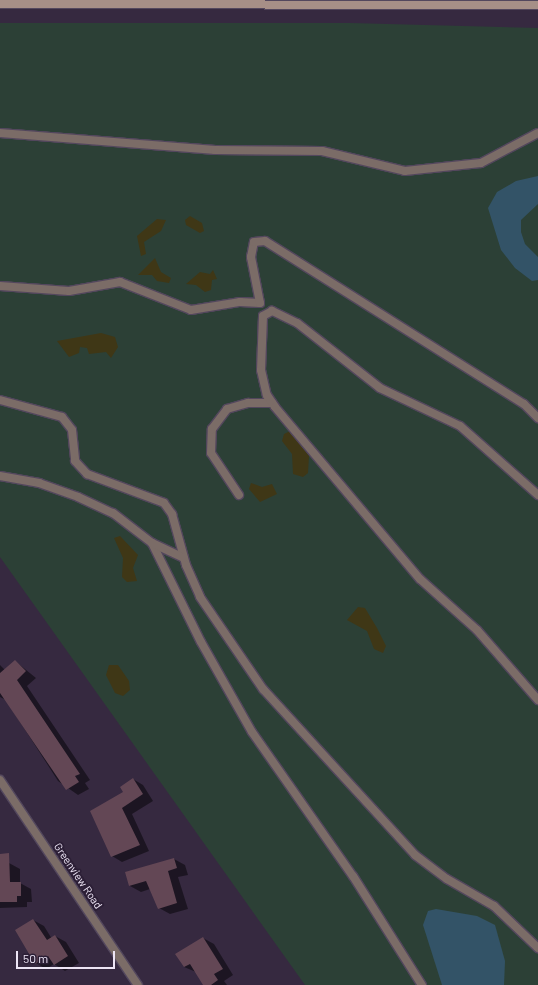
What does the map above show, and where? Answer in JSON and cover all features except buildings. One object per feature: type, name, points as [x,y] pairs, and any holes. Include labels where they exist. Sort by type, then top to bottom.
[{"type":"main road","points":[[0,4],[295,2],[538,5]]},
{"type":"street","points":[[0,133],[215,150],[322,151],[405,171],[481,163],[538,134]]},
{"type":"street","points":[[538,418],[524,404],[265,241],[254,242],[251,256],[258,281],[260,303],[267,312],[277,313],[307,329],[380,388],[460,426],[538,495]]},
{"type":"street","points":[[0,286],[69,291],[120,282],[191,310],[244,302],[260,303]]},
{"type":"street","points":[[267,312],[262,324],[261,370],[267,395],[272,403],[415,574],[477,630],[538,700]]},
{"type":"street","points":[[0,400],[62,416],[72,430],[75,461],[87,474],[164,503],[172,514],[184,558],[197,591],[223,635],[294,724],[424,864],[494,906],[538,948]]},
{"type":"street","points":[[239,495],[211,453],[212,429],[228,409],[248,403],[272,403]]},
{"type":"street","points":[[0,476],[39,483],[78,497],[113,513],[152,543],[184,558]]},
{"type":"street","points":[[152,543],[201,642],[252,732],[353,876],[422,985]]},
{"type":"street","name":"Greenview Road","points":[[0,780],[138,985]]},
{"type":"green space","points":[[0,23],[350,23],[538,28],[538,985],[305,985],[0,557]]},
{"type":"sand","points":[[190,216],[202,223],[204,231],[200,233],[186,225],[185,220]]},
{"type":"sand","points":[[157,219],[166,220],[161,231],[144,242],[146,254],[141,256],[137,236]]},
{"type":"sand","points":[[155,258],[161,272],[171,278],[169,283],[157,281],[152,275],[138,275]]},
{"type":"sand","points":[[213,270],[217,279],[212,280],[211,290],[205,292],[196,285],[186,284],[200,272],[210,274]]},
{"type":"sand","points":[[101,333],[115,337],[118,347],[111,358],[106,352],[89,354],[87,348],[80,347],[79,353],[69,357],[57,341]]},
{"type":"sand","points":[[290,431],[309,456],[308,473],[303,477],[293,474],[292,454],[282,441],[284,434]]},
{"type":"sand","points":[[251,483],[262,487],[272,484],[277,494],[260,502],[249,489]]},
{"type":"sand","points":[[120,536],[138,555],[133,568],[137,581],[127,582],[122,577],[123,558],[114,538]]},
{"type":"sand","points":[[358,607],[365,608],[377,628],[386,646],[383,653],[374,649],[367,631],[347,620]]},
{"type":"sand","points":[[109,665],[118,665],[129,681],[130,690],[123,696],[115,693],[106,675]]},
{"type":"water","points":[[538,176],[538,204],[521,220],[521,232],[525,244],[538,257],[538,280],[532,281],[515,268],[501,250],[488,208],[497,192],[516,181]]},
{"type":"water","points":[[436,909],[477,916],[495,925],[505,961],[504,985],[442,985],[423,925],[428,911]]}]
